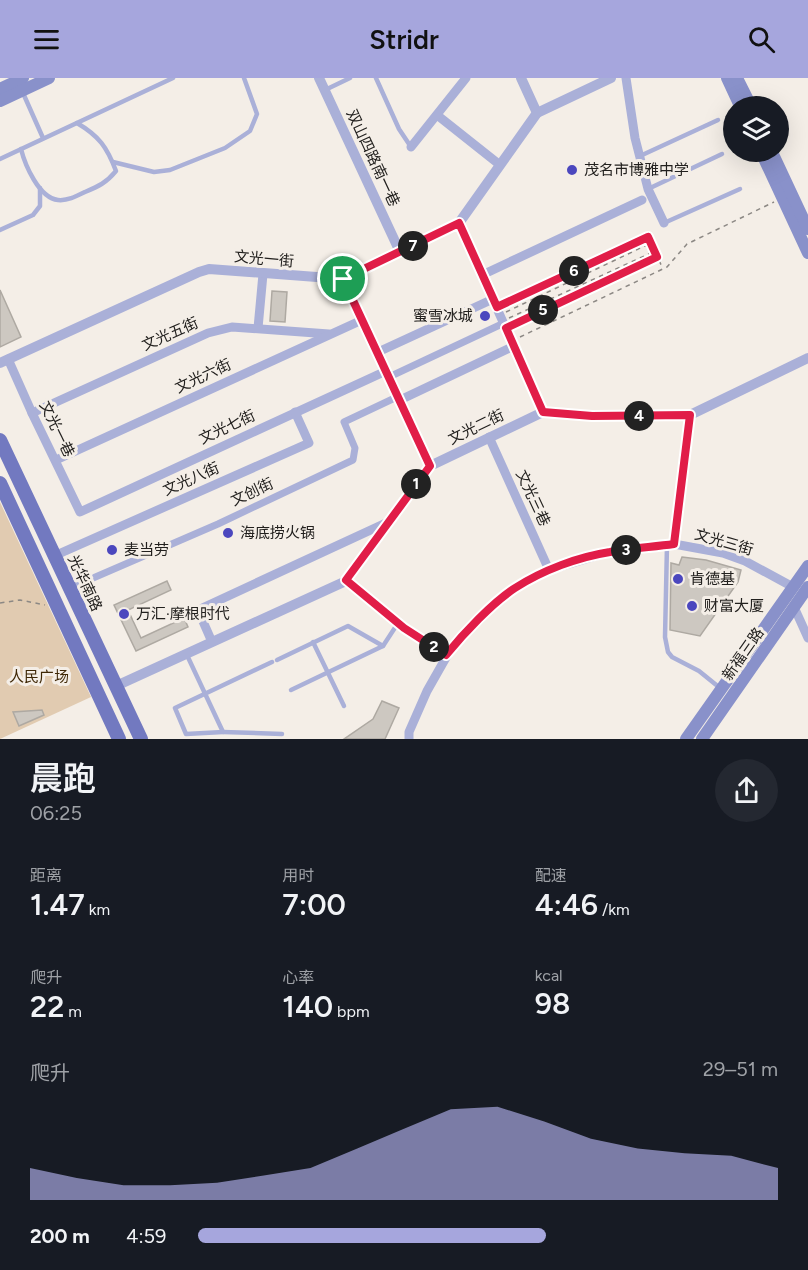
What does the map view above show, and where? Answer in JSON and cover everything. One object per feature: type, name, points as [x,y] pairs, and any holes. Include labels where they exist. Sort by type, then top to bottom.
[{"type":"main road","points":[[0,89],[49,78]]},
{"type":"main road","points":[[727,78],[735,96]]},
{"type":"main road","points":[[737,78],[746,96]]},
{"type":"main road","points":[[0,101],[22,84]]},
{"type":"main road","points":[[766,162],[808,253]]},
{"type":"main road","points":[[778,162],[803,207],[808,230]]},
{"type":"main road","name":"光华南路","points":[[0,440],[141,739]]},
{"type":"main road","points":[[0,483],[119,739]]},
{"type":"main road","points":[[686,739],[808,566]]},
{"type":"main road","name":"新福三路","points":[[702,739],[808,586]]},
{"type":"street","name":"双山四路南一巷","points":[[319,78],[400,252]]},
{"type":"street","points":[[411,147],[466,78]]},
{"type":"street","points":[[521,78],[537,113]]},
{"type":"street","name":"文光一街","points":[[4,361],[209,269],[343,279],[459,223],[537,113],[611,78]]},
{"type":"street","points":[[626,78],[648,189],[664,223]]},
{"type":"street","points":[[437,115],[500,165]]},
{"type":"street","points":[[482,275],[642,200]]},
{"type":"street","points":[[459,223],[515,342],[543,412]]},
{"type":"street","points":[[258,328],[263,274]]},
{"type":"street","points":[[343,279],[430,466]]},
{"type":"street","points":[[378,352],[501,315]]},
{"type":"street","points":[[388,374],[501,315]]},
{"type":"street","name":"文光六街","points":[[56,460],[362,320]]},
{"type":"street","name":"文光五街","points":[[32,413],[208,333],[232,327],[331,334]]},
{"type":"street","points":[[399,398],[515,342]]},
{"type":"street","name":"文光二街","points":[[116,686],[346,580],[430,466],[489,437],[543,412],[592,416],[690,415],[808,358]]},
{"type":"street","name":"文光一巷","points":[[4,361],[56,460],[80,512]]},
{"type":"street","name":"文光七街","points":[[80,512],[296,412],[388,374]]},
{"type":"street","name":"文创街","points":[[70,588],[218,524],[353,460],[355,448],[344,422],[399,398]]},
{"type":"street","name":"文光八街","points":[[54,556],[309,443],[296,412]]},
{"type":"street","points":[[671,545],[690,415]]},
{"type":"street","name":"文光三巷","points":[[489,437],[549,570]]},
{"type":"street","points":[[212,642],[198,610],[388,522]]},
{"type":"street","name":"文光三街","points":[[409,739],[409,732],[427,691],[446,655],[489,610],[514,588],[549,570],[609,552],[671,545],[723,553],[746,561],[793,587]]},
{"type":"street","points":[[346,580],[398,623],[446,655]]},
{"type":"street","points":[[794,607],[808,638]]},
{"type":"lane","points":[[0,159],[173,78]]},
{"type":"lane","points":[[113,162],[154,172],[170,170],[225,148],[250,131],[257,114],[244,78]]},
{"type":"lane","points":[[325,90],[350,78]]},
{"type":"lane","points":[[376,78],[399,129],[411,147]]},
{"type":"lane","points":[[22,84],[43,138]]},
{"type":"lane","points":[[640,156],[718,120]]},
{"type":"lane","points":[[21,149],[24,161],[45,194],[57,201],[72,199],[107,182],[116,171],[108,150],[93,132],[77,123]]},
{"type":"lane","points":[[648,189],[722,154]]},
{"type":"lane","points":[[0,230],[33,215],[40,206],[40,187]]},
{"type":"lane","points":[[664,223],[740,189]]},
{"type":"lane","points":[[671,545],[665,638],[668,652],[676,660],[699,671],[721,689]]},
{"type":"lane","points":[[291,690],[382,646],[398,623]]},
{"type":"lane","points":[[282,734],[223,732],[186,734],[175,708],[348,626],[382,646]]},
{"type":"lane","points":[[313,642],[344,706]]},
{"type":"lane","points":[[186,653],[223,732]]},
{"type":"path","points":[[515,342],[663,269],[687,244],[783,198]]},
{"type":"path","points":[[501,315],[648,237],[663,269]]},
{"type":"path","points":[[501,315],[651,243]]},
{"type":"path","points":[[501,315],[655,251]]},
{"type":"path","points":[[501,315],[657,257]]},
{"type":"path","points":[[0,603],[20,600],[58,608]]},
{"type":"green space","name":"人民广场","points":[[0,502],[91,697],[0,739]]},
{"type":"building","points":[[0,290],[21,337],[0,347]]},
{"type":"building","points":[[272,291],[287,292],[285,322],[270,321]]},
{"type":"building","name":"财富大厦","points":[[682,557],[706,560],[741,570],[738,582],[700,636],[670,630],[671,563],[679,565]]},
{"type":"building","name":"万汇·摩根时代","points":[[167,581],[171,590],[128,610],[141,638],[184,618],[188,627],[136,651],[114,605]]},
{"type":"building","points":[[382,701],[399,708],[385,739],[344,739],[373,719]]},
{"type":"building","points":[[42,710],[44,715],[19,726],[13,712]]},
{"type":"place","name":"茂名市博雅中学","points":[[572,170]]},
{"type":"place","name":"蜜雪冰城","points":[[485,316]]},
{"type":"place","name":"海底捞火锅","points":[[228,533]]},
{"type":"place","name":"麦当劳","points":[[112,550]]},
{"type":"place","name":"肯德基","points":[[678,579]]},
{"type":"place","name":"财富大厦","points":[[692,606]]},
{"type":"place","name":"万汇·摩根时代","points":[[124,614]]},
{"type":"route","points":[[459,223],[497,307],[648,237],[657,257],[506,328],[543,412],[592,416],[690,415],[674,544],[609,552],[549,570],[514,588],[489,610],[446,655],[404,628],[346,580],[430,466],[343,279],[459,223]]}]
